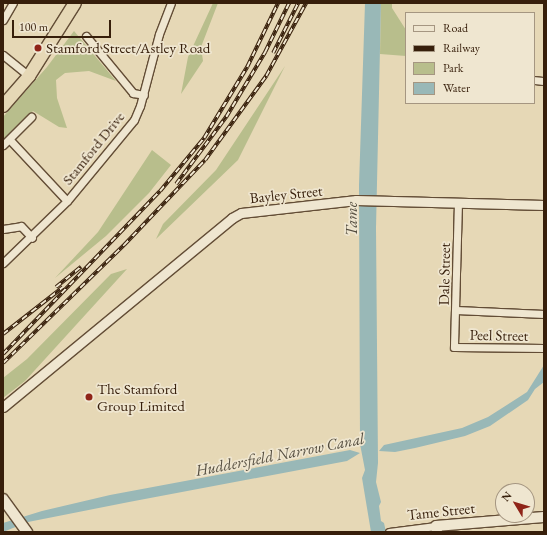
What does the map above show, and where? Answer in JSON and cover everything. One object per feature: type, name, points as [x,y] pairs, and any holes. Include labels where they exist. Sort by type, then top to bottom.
[{"type":"highway","points":[[3,106],[30,76],[75,3]]},
{"type":"main road","points":[[3,499],[26,532]]},
{"type":"main road","name":"Tame Street","points":[[437,529],[544,517]]},
{"type":"street","points":[[3,20],[12,3]]},
{"type":"street","name":"Stamford Drive","points":[[3,263],[32,238],[67,201],[134,120],[144,95],[159,34],[169,4]]},
{"type":"street","points":[[86,36],[133,93],[144,95]]},
{"type":"street","points":[[3,55],[30,76]]},
{"type":"street","points":[[3,145],[10,140],[31,117]]},
{"type":"street","points":[[10,140],[67,201]]},
{"type":"street","name":"Bayley Street","points":[[3,406],[232,218],[258,210],[356,200],[544,205]]},
{"type":"street","name":"Dale Street","points":[[454,347],[458,202]]},
{"type":"street","points":[[3,229],[21,226],[32,238]]},
{"type":"street","points":[[456,310],[544,314]]},
{"type":"street","name":"Peel Street","points":[[454,347],[544,348]]},
{"type":"street","name":"Tame Street","points":[[389,532],[437,529]]},
{"type":"green space","points":[[213,3],[218,3],[201,47],[203,61],[181,94],[188,57]]},
{"type":"green space","points":[[381,3],[392,3],[392,8],[405,28],[405,56],[380,54]]},
{"type":"green space","points":[[74,31],[116,81],[89,71],[65,73],[56,80],[57,98],[67,128],[59,127],[33,111],[3,141],[3,117],[47,67]]},
{"type":"green space","points":[[285,66],[238,160],[156,239],[163,224],[216,170]]},
{"type":"green space","points":[[152,150],[171,165],[149,193],[106,236],[55,278],[98,232]]},
{"type":"green space","points":[[127,269],[25,381],[3,398],[3,378],[27,359],[111,274]]},
{"type":"water","points":[[365,3],[381,3],[376,228],[378,463],[376,482],[381,502],[379,506],[381,521],[384,523],[386,532],[371,532],[362,478],[365,470],[360,444],[359,185]]},
{"type":"water","points":[[544,365],[544,382],[535,389],[528,400],[490,426],[465,436],[415,448],[395,452],[379,451],[384,445],[462,428],[488,417],[527,392]]},
{"type":"water","points":[[350,450],[360,453],[347,461],[28,522],[3,532],[3,523],[42,511],[110,495]]},
{"type":"railway","points":[[3,354],[160,191],[204,138],[247,67],[278,3]]},
{"type":"railway","points":[[176,184],[226,117],[265,52],[289,3]]},
{"type":"railway","points":[[273,53],[298,3]]},
{"type":"railway","points":[[3,363],[124,245],[205,160],[266,76],[306,3]]},
{"type":"railway","points":[[56,287],[81,267]]},
{"type":"railway","points":[[3,334],[63,287]]},
{"type":"place","name":"Stamford Street/Astley Road","points":[[38,48]]},
{"type":"place","name":"The Stamford Group Limited","points":[[89,397]]},
{"type":"water label","name":"Tame","points":[[352,219]]},
{"type":"water label","name":"Huddersfield Narrow Canal","points":[[280,455]]}]
